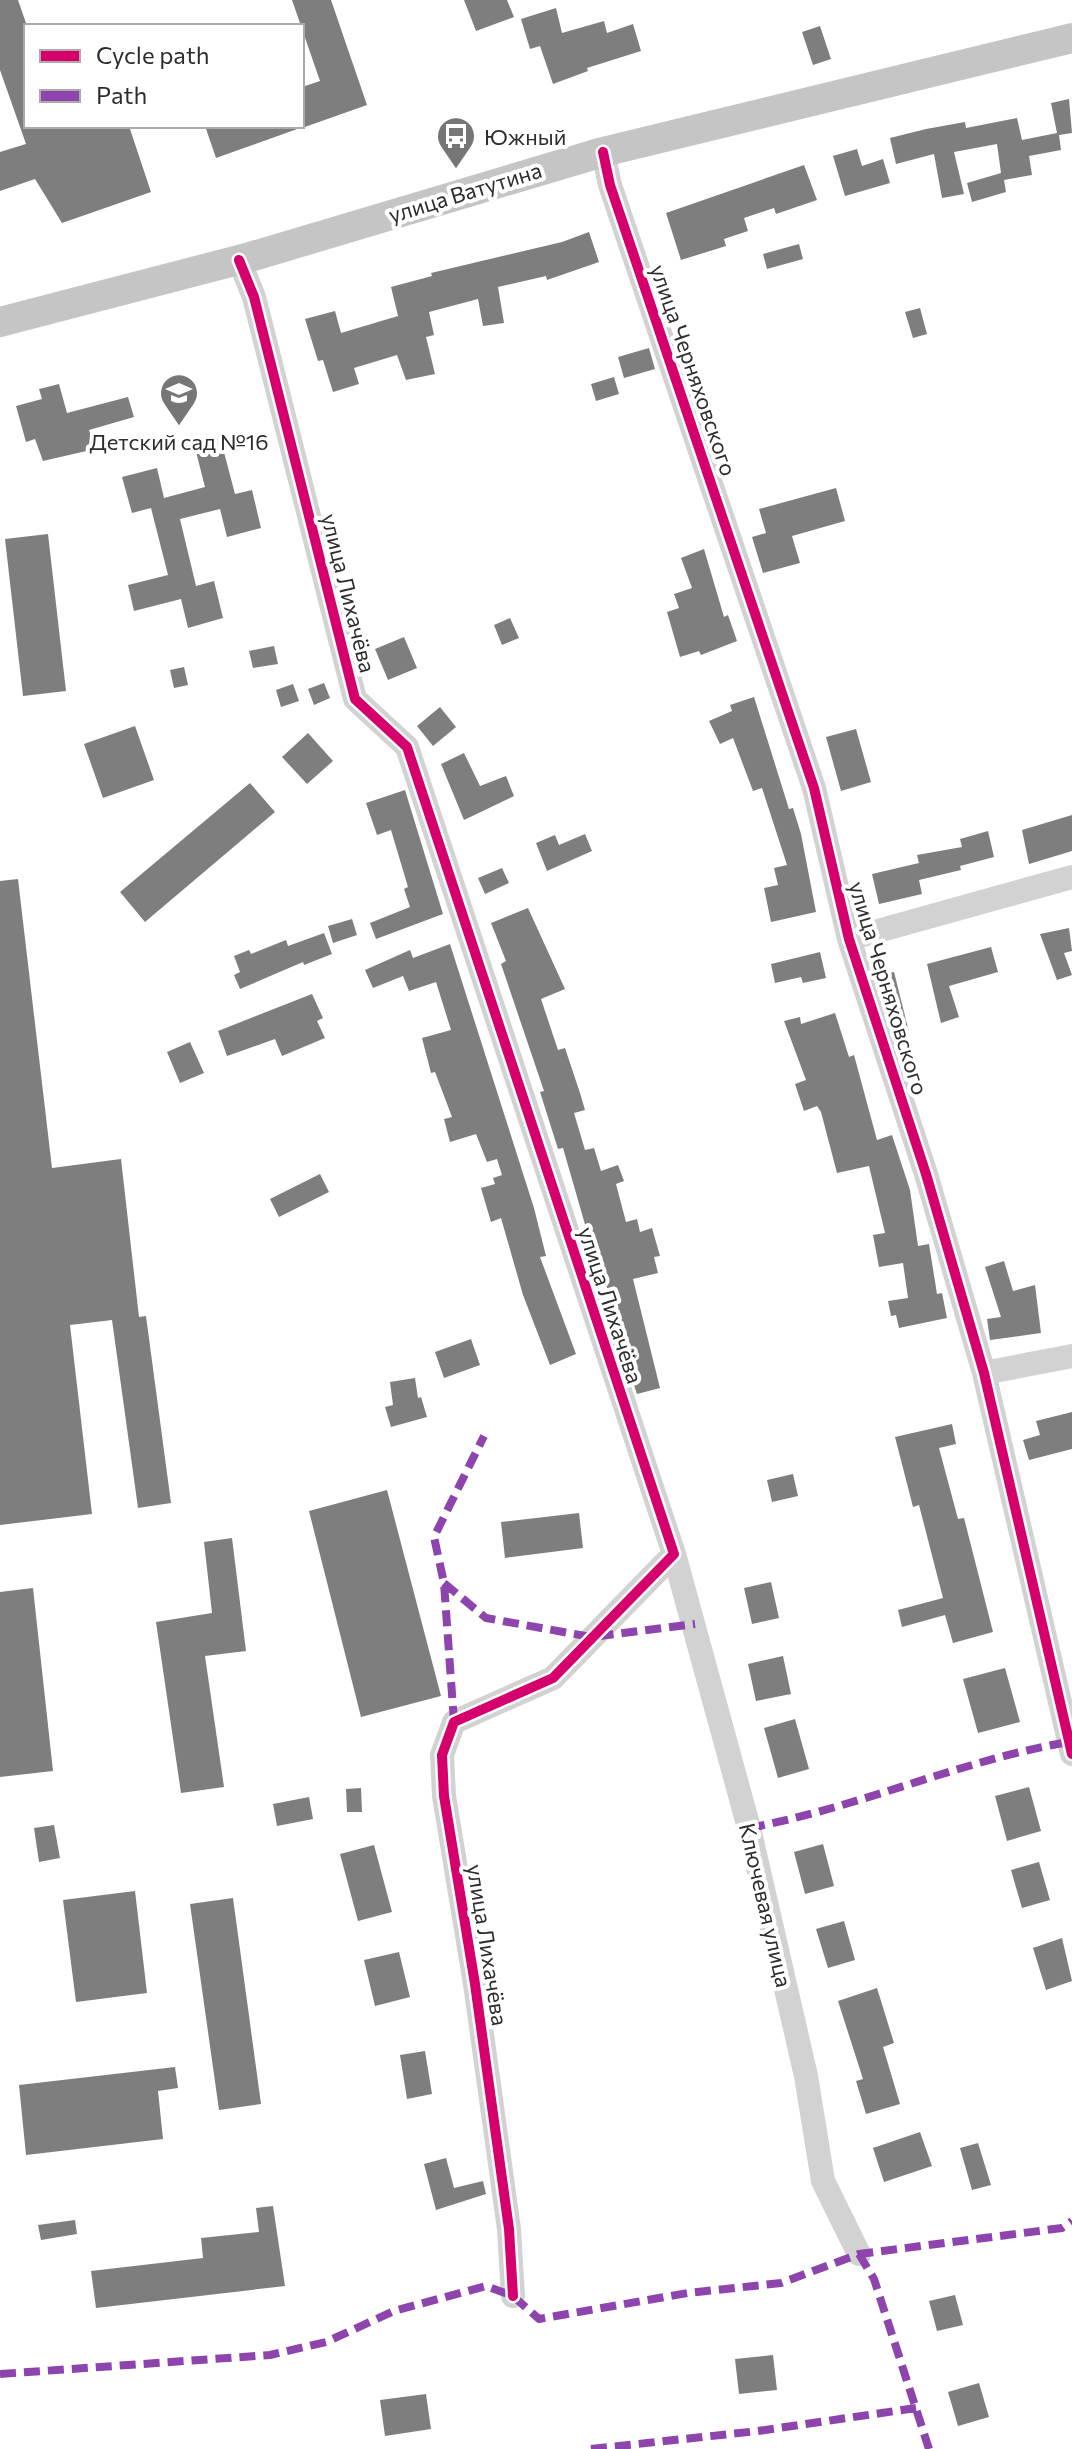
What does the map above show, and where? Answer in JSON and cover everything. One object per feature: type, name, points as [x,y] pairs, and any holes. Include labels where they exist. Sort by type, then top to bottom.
[{"type":"main road","name":"улица Ватутина","points":[[0,322],[239,260],[603,152],[1072,38]]},
{"type":"street","name":"улица Черняховского","points":[[603,152],[610,185],[814,788],[849,939],[926,1174],[984,1373],[1071,1745]]},
{"type":"street","name":"улица Лихачёва","points":[[239,260],[254,297],[355,699],[407,747],[674,1554],[553,1678],[454,1722],[442,1755],[444,1796],[475,1984],[509,2229],[513,2296]]},
{"type":"street","points":[[849,939],[1072,877]]},
{"type":"street","points":[[984,1373],[1072,1356]]},
{"type":"street","name":"Ключевая улица","points":[[674,1554],[749,1828],[806,2076],[823,2181],[859,2254]]},
{"type":"building","points":[[0,0],[18,0],[26,23],[24,128],[130,128],[151,192],[62,223],[35,179],[0,191],[0,152],[26,144],[0,70]]},
{"type":"building","points":[[292,0],[331,0],[367,105],[304,127],[304,86],[320,81],[304,35],[304,24],[300,24]]},
{"type":"building","points":[[464,0],[507,0],[514,17],[476,31]]},
{"type":"building","points":[[556,8],[562,33],[604,21],[607,33],[633,24],[641,51],[587,68],[588,71],[553,84],[540,46],[530,49],[521,19]]},
{"type":"building","points":[[820,26],[831,59],[813,65],[802,32]]},
{"type":"building","points":[[1069,99],[1072,133],[1059,135],[1061,150],[1029,156],[1032,175],[1004,180],[1006,192],[972,202],[967,183],[1001,173],[997,144],[954,152],[964,194],[942,198],[934,154],[896,164],[890,138],[926,129],[965,122],[966,128],[1017,118],[1022,140],[1057,133],[1051,103]]},
{"type":"building","points":[[206,128],[300,128],[216,158]]},
{"type":"building","points":[[857,149],[862,166],[883,159],[890,183],[845,196],[833,156]]},
{"type":"building","points":[[804,165],[817,200],[776,214],[774,208],[744,218],[748,231],[724,239],[726,246],[681,260],[666,213]]},
{"type":"building","points":[[589,232],[599,262],[547,280],[546,276],[498,287],[504,323],[483,326],[478,299],[429,312],[434,335],[426,337],[435,374],[406,380],[397,355],[354,368],[359,384],[333,392],[323,360],[318,361],[305,319],[335,311],[341,333],[398,316],[391,287],[432,276],[431,273],[562,242]]},
{"type":"building","points":[[799,244],[803,259],[767,269],[763,254]]},
{"type":"building","points":[[920,308],[927,334],[913,338],[905,312]]},
{"type":"building","points":[[649,348],[655,369],[624,378],[618,357]]},
{"type":"building","points":[[614,377],[619,394],[596,401],[591,384]]},
{"type":"building","points":[[59,384],[67,413],[128,397],[134,417],[89,430],[95,449],[43,461],[35,439],[26,442],[16,406],[42,399],[39,389]]},
{"type":"building","points":[[220,437],[235,494],[252,490],[261,528],[227,537],[220,509],[180,519],[196,586],[214,581],[223,618],[188,628],[181,599],[134,611],[128,585],[168,575],[151,508],[132,513],[122,477],[157,468],[164,498],[205,487],[194,444]]},
{"type":"building","points":[[836,488],[845,521],[792,536],[800,563],[763,573],[752,537],[766,533],[759,509]]},
{"type":"building","points":[[48,534],[66,691],[23,696],[5,539]]},
{"type":"building","points":[[704,549],[724,617],[728,615],[737,641],[701,655],[699,651],[680,657],[667,612],[679,608],[674,594],[692,588],[681,558]]},
{"type":"building","points":[[510,618],[519,638],[502,645],[494,625]]},
{"type":"building","points":[[404,637],[417,668],[388,680],[375,649]]},
{"type":"building","points":[[274,646],[278,664],[253,668],[249,651]]},
{"type":"building","points":[[184,667],[188,685],[174,688],[170,670]]},
{"type":"building","points":[[324,683],[330,698],[314,705],[308,689]]},
{"type":"building","points":[[293,684],[299,701],[281,707],[276,690]]},
{"type":"building","points":[[754,697],[789,809],[793,808],[801,834],[816,912],[771,922],[764,888],[778,885],[774,868],[787,865],[762,788],[753,791],[733,738],[720,744],[709,721],[732,711],[730,705]]},
{"type":"building","points":[[440,707],[456,727],[433,746],[417,726]]},
{"type":"building","points":[[135,726],[154,780],[103,798],[84,744]]},
{"type":"building","points":[[856,729],[871,782],[841,791],[826,737]]},
{"type":"building","points":[[308,733],[333,761],[307,784],[282,757]]},
{"type":"building","points":[[464,753],[480,786],[506,776],[514,796],[464,820],[441,764]]},
{"type":"building","points":[[250,783],[275,812],[145,922],[120,892]]},
{"type":"building","points":[[405,790],[443,914],[376,939],[370,923],[410,907],[404,889],[408,887],[391,830],[377,835],[366,803]]},
{"type":"building","points":[[1072,815],[1072,851],[1029,864],[1022,830]]},
{"type":"building","points":[[988,831],[994,857],[960,866],[961,870],[919,880],[922,894],[879,904],[872,874],[919,863],[917,855],[962,847],[960,839]]},
{"type":"building","points":[[585,834],[592,851],[547,871],[536,843],[555,835],[559,845]]},
{"type":"building","points":[[502,868],[509,883],[485,894],[478,878]]},
{"type":"building","points":[[18,879],[52,1168],[121,1159],[139,1317],[146,1316],[171,1503],[138,1508],[112,1320],[70,1325],[92,1514],[0,1525],[0,881]]},
{"type":"building","points":[[528,908],[565,989],[541,999],[558,1050],[565,1048],[585,1110],[574,1113],[585,1150],[594,1148],[601,1171],[618,1165],[624,1181],[616,1184],[626,1222],[637,1219],[640,1232],[652,1228],[660,1256],[654,1257],[658,1273],[633,1279],[660,1388],[637,1394],[624,1356],[628,1355],[619,1323],[616,1324],[603,1272],[599,1273],[563,1148],[558,1149],[540,1092],[544,1091],[501,964],[506,961],[491,923]]},
{"type":"building","points":[[352,919],[357,935],[333,943],[328,926]]},
{"type":"building","points":[[1069,928],[1072,951],[1064,953],[1072,975],[1057,980],[1040,934]]},
{"type":"building","points":[[324,933],[332,954],[304,965],[303,962],[240,989],[234,975],[240,972],[234,956],[249,950],[251,954],[286,940],[288,946]]},
{"type":"building","points":[[450,944],[534,1208],[546,1256],[540,1257],[576,1354],[550,1365],[523,1295],[501,1218],[491,1222],[481,1188],[495,1184],[493,1178],[502,1175],[497,1159],[487,1162],[476,1134],[450,1142],[444,1119],[452,1117],[435,1072],[431,1073],[422,1038],[451,1030],[436,982],[409,991],[403,976],[373,988],[365,970],[410,950],[413,958]]},
{"type":"building","points":[[991,947],[998,972],[949,986],[959,1017],[941,1023],[927,964]]},
{"type":"building","points":[[820,952],[826,978],[803,983],[801,977],[775,983],[771,964]]},
{"type":"building","points":[[894,972],[909,1032],[896,1036],[877,976]]},
{"type":"building","points":[[312,994],[323,1018],[317,1021],[325,1038],[282,1056],[275,1039],[227,1056],[218,1031]]},
{"type":"building","points":[[835,1013],[849,1057],[854,1055],[877,1140],[892,1135],[910,1190],[918,1246],[929,1244],[937,1294],[942,1293],[947,1318],[899,1328],[896,1315],[891,1316],[888,1301],[908,1298],[903,1263],[879,1267],[873,1235],[885,1233],[869,1166],[837,1173],[821,1112],[817,1106],[804,1111],[795,1084],[806,1080],[784,1021],[800,1017],[801,1024]]},
{"type":"building","points":[[190,1042],[204,1073],[180,1083],[167,1052]]},
{"type":"building","points":[[320,1174],[329,1192],[279,1217],[270,1199]]},
{"type":"building","points":[[1004,1261],[1013,1291],[1035,1285],[1041,1333],[990,1340],[987,1319],[1001,1317],[985,1267]]},
{"type":"building","points":[[471,1339],[480,1365],[444,1378],[435,1352]]},
{"type":"building","points":[[415,1378],[418,1398],[421,1397],[427,1417],[391,1427],[385,1407],[393,1405],[390,1382]]},
{"type":"building","points":[[1072,1412],[1072,1449],[1029,1460],[1023,1440],[1040,1435],[1036,1421]]},
{"type":"building","points":[[952,1424],[956,1444],[939,1448],[958,1519],[964,1518],[993,1632],[953,1643],[945,1615],[902,1627],[898,1610],[943,1598],[919,1505],[913,1507],[895,1437]]},
{"type":"building","points":[[793,1474],[798,1496],[772,1502],[767,1480]]},
{"type":"building","points":[[387,1490],[441,1696],[361,1717],[309,1511]]},
{"type":"building","points":[[579,1513],[583,1548],[505,1558],[501,1522]]},
{"type":"building","points":[[232,1538],[246,1651],[205,1656],[224,1787],[181,1793],[156,1622],[212,1613],[204,1542]]},
{"type":"building","points":[[771,1582],[779,1618],[752,1624],[744,1588]]},
{"type":"building","points":[[33,1588],[53,1771],[0,1777],[0,1592]]},
{"type":"building","points":[[783,1656],[791,1694],[756,1701],[748,1664]]},
{"type":"building","points":[[1005,1668],[1020,1722],[978,1733],[963,1679]]},
{"type":"building","points":[[795,1719],[809,1769],[778,1778],[764,1728]]},
{"type":"building","points":[[1029,1787],[1041,1831],[1007,1841],[995,1796]]},
{"type":"building","points":[[361,1788],[362,1812],[347,1812],[346,1789]]},
{"type":"building","points":[[309,1797],[313,1819],[277,1826],[273,1804]]},
{"type":"building","points":[[54,1825],[60,1858],[39,1862],[34,1828]]},
{"type":"building","points":[[823,1844],[834,1886],[805,1894],[794,1852]]},
{"type":"building","points":[[374,1845],[392,1912],[358,1921],[340,1854]]},
{"type":"building","points":[[1039,1862],[1050,1900],[1022,1908],[1011,1870]]},
{"type":"building","points":[[135,1891],[147,1993],[76,2002],[63,1900]]},
{"type":"building","points":[[233,1898],[261,2104],[219,2110],[190,1904]]},
{"type":"building","points":[[844,1921],[855,1960],[828,1968],[816,1929]]},
{"type":"building","points":[[1062,1938],[1072,1981],[1046,1990],[1033,1948]]},
{"type":"building","points":[[399,1952],[410,1997],[375,2006],[364,1960]]},
{"type":"building","points":[[877,1988],[894,2043],[883,2047],[900,2104],[866,2114],[856,2081],[863,2079],[838,2001]]},
{"type":"building","points":[[425,2051],[432,2094],[407,2099],[400,2055]]},
{"type":"building","points":[[175,2067],[178,2088],[158,2091],[163,2139],[26,2155],[19,2085]]},
{"type":"building","points":[[920,2132],[932,2166],[884,2182],[873,2148]]},
{"type":"building","points":[[978,2143],[991,2185],[972,2190],[960,2148]]},
{"type":"building","points":[[446,2158],[454,2188],[483,2181],[486,2194],[436,2210],[424,2164]]},
{"type":"building","points":[[273,2206],[285,2286],[96,2308],[91,2271],[203,2258],[201,2238],[259,2232],[256,2208]]},
{"type":"building","points":[[75,2220],[77,2234],[41,2240],[38,2225]]},
{"type":"building","points":[[955,2295],[963,2325],[937,2331],[929,2301]]},
{"type":"building","points":[[773,2355],[777,2390],[739,2394],[735,2359]]},
{"type":"building","points":[[979,2383],[989,2417],[958,2426],[948,2392]]},
{"type":"building","points":[[426,2394],[431,2429],[385,2436],[380,2400]]},
{"type":"marked path","points":[[454,1722],[444,1583],[434,1537],[484,1436]]},
{"type":"marked path","points":[[444,1583],[486,1618],[591,1637],[695,1624]]},
{"type":"marked path","points":[[749,1828],[829,1809],[1027,1750],[1068,1742]]},
{"type":"marked path","points":[[0,2374],[270,2355],[326,2342],[394,2311],[486,2286],[513,2296],[539,2319],[688,2293],[781,2283],[859,2254],[1062,2228],[1072,2221]]},
{"type":"marked path","points":[[859,2254],[874,2279],[929,2449]]},
{"type":"marked path","points":[[591,2449],[758,2431],[916,2408]]},
{"type":"cycle path","points":[[603,152],[610,185],[814,788],[849,939],[926,1174],[984,1373],[1072,1754]]},
{"type":"cycle path","points":[[239,260],[254,297],[355,699],[407,747],[674,1554],[553,1678],[454,1722],[442,1755],[444,1796],[475,1984],[509,2229],[513,2296]]},
{"type":"place","name":"Южный","points":[[456,170]]},
{"type":"place","name":"Детский сад №16","points":[[179,427]]}]
